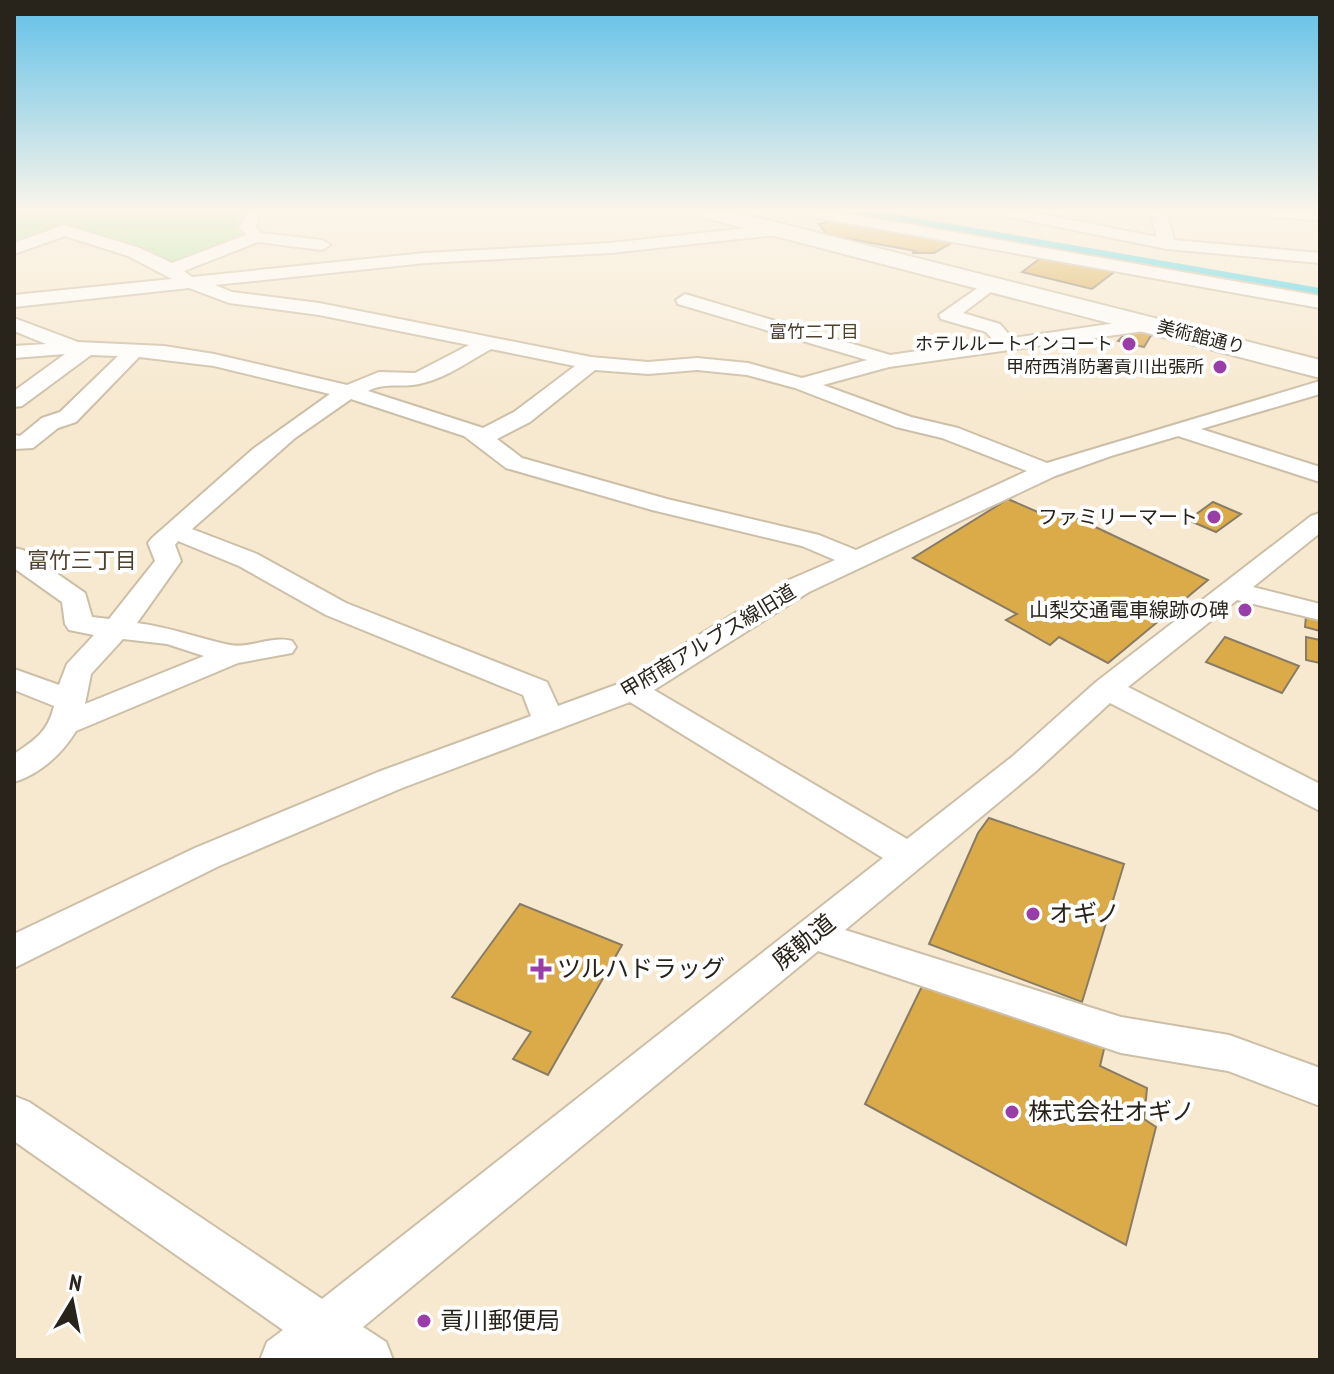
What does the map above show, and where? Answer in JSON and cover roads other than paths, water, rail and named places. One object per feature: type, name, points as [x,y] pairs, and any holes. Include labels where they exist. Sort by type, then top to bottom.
[{"type":"highway","name":"美術館通り","points":[[957,276],[1320,369]]},
{"type":"street","points":[[14,301],[171,276]]},
{"type":"street","points":[[181,276],[229,297],[319,309],[591,363],[648,368],[717,365],[748,369],[802,384],[904,422],[950,433],[1047,471]]},
{"type":"street","points":[[1174,276],[1320,302]]},
{"type":"street","points":[[989,285],[948,315],[993,328],[1005,342]]},
{"type":"street","points":[[685,300],[888,361]]},
{"type":"street","points":[[14,324],[81,348]]},
{"type":"street","points":[[802,384],[888,361],[1005,342],[1032,342],[1151,324]]},
{"type":"street","points":[[14,770],[53,743],[68,712],[77,671],[119,627],[168,561],[161,543],[260,453],[350,392],[388,375],[409,380],[422,377],[485,344]]},
{"type":"street","points":[[14,401],[81,348]]},
{"type":"street","points":[[14,352],[81,348],[135,350],[214,360],[350,392],[472,431],[514,463],[661,505],[810,540],[856,559]]},
{"type":"street","points":[[14,442],[25,443],[50,423],[68,417],[135,350]]},
{"type":"street","points":[[481,438],[522,417],[591,363]]},
{"type":"street","name":"甲府南アルプス線旧道","points":[[14,952],[207,857],[390,780],[632,690],[799,586],[1047,471],[1320,387]]},
{"type":"street","points":[[14,420],[50,423]]},
{"type":"street","points":[[1179,429],[1320,475]]},
{"type":"street","name":"廃軌道","points":[[285,1360],[1024,764],[1107,689],[1316,529]]},
{"type":"street","points":[[175,531],[248,560],[336,609],[536,689],[549,722]]},
{"type":"street","points":[[14,556],[75,599],[79,624],[170,636],[232,655]]},
{"type":"street","points":[[1235,591],[1320,612]]},
{"type":"street","points":[[68,712],[232,655],[282,647]]},
{"type":"street","points":[[14,679],[68,712]]},
{"type":"street","points":[[1107,689],[1320,799]]},
{"type":"street","points":[[632,690],[861,825],[908,857]]},
{"type":"street","points":[[815,933],[844,946],[1121,1035],[1229,1053],[1320,1087]]},
{"type":"street","points":[[14,1116],[368,1360]]},
{"type":"water","points":[[1197,276],[1252,276],[1320,288],[1320,298]]},
{"type":"place","name":"ホテルルートインコート","points":[[1129,344]]},
{"type":"place","name":"甲府西消防署貢川出張所","points":[[1220,367]]},
{"type":"place","name":"ファミリーマート","points":[[1214,517]]},
{"type":"place","name":"山梨交通電車線跡の碑","points":[[1245,610]]},
{"type":"place","name":"オギノ","points":[[1033,914]]},
{"type":"place","name":"ツルハドラッグ","points":[[541,969]]},
{"type":"place","name":"株式会社オギノ","points":[[1012,1112]]},
{"type":"place","name":"貢川郵便局","points":[[424,1321]]},
{"type":"district","name":"富竹二丁目","points":[[814,332]]},
{"type":"district","name":"富竹三丁目","points":[[82,560]]}]
